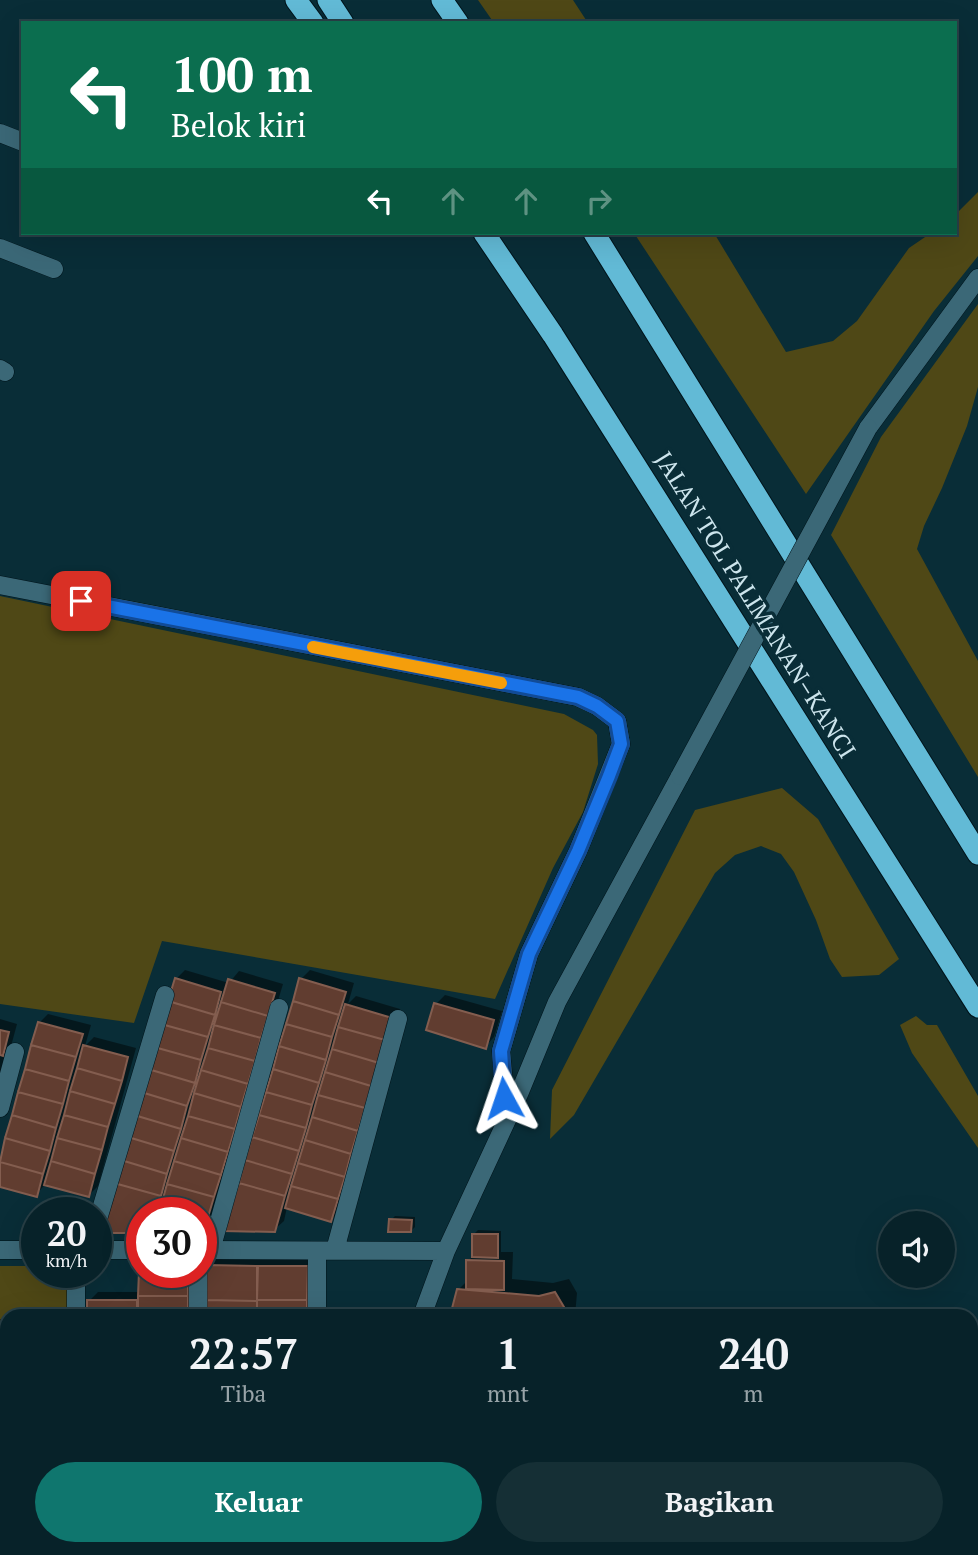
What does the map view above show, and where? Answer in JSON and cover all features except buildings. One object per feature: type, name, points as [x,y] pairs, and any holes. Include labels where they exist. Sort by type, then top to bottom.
[{"type":"highway","points":[[296,0],[312,21]]},
{"type":"highway","points":[[328,0],[342,21]]},
{"type":"highway","points":[[442,0],[457,21]]},
{"type":"highway","points":[[470,235],[504,281],[552,334]]},
{"type":"highway","name":"JALAN TOL PALIMANAN–KANCI","points":[[485,235],[552,334],[978,1007]]},
{"type":"highway","points":[[595,235],[978,854]]},
{"type":"street","points":[[0,133],[21,141]]},
{"type":"street","points":[[0,248],[54,269]]},
{"type":"street","points":[[425,1309],[446,1251],[519,1094],[557,1002],[868,428],[978,278]]},
{"type":"street","points":[[0,585],[578,697],[597,706],[617,721],[621,744],[578,851],[529,954],[501,1051],[507,1117]]},
{"type":"street","points":[[105,1197],[165,995]]},
{"type":"street","points":[[217,1214],[279,1008]]},
{"type":"street","points":[[318,1309],[326,1250],[398,1019]]},
{"type":"street","points":[[0,1108],[15,1052]]},
{"type":"street","points":[[0,1250],[21,1250]]},
{"type":"street","points":[[217,1250],[446,1251]]},
{"type":"street","points":[[76,1288],[76,1309]]},
{"type":"street","points":[[198,1288],[198,1309]]},
{"type":"shaded area","points":[[478,0],[573,0],[587,21],[493,21]]},
{"type":"shaded area","points":[[978,192],[978,256],[934,311],[806,494],[635,235],[715,235],[786,352],[833,341],[857,321],[909,248],[928,235],[957,235],[957,213]]},
{"type":"shaded area","points":[[978,304],[978,387],[967,426],[924,526],[917,549],[978,661],[978,777],[831,535],[881,437]]},
{"type":"shaded area","points":[[0,596],[564,714],[593,730],[597,735],[598,764],[583,812],[553,868],[495,999],[162,941],[134,1023],[0,1004]]},
{"type":"shaded area","points":[[782,788],[818,819],[899,959],[879,975],[842,977],[830,959],[794,872],[781,854],[761,846],[735,855],[715,873],[574,1115],[550,1139],[552,1090],[695,810]]},
{"type":"shaded area","points":[[916,1016],[927,1025],[937,1025],[978,1096],[978,1148],[912,1053],[900,1025]]},
{"type":"shaded area","points":[[0,1266],[21,1266],[21,1288],[67,1288],[67,1309],[0,1309]]},
{"type":"slow traffic","points":[[313,647],[501,683]]},
{"type":"route","points":[[81,601],[578,697],[597,706],[617,721],[621,744],[609,776],[578,851],[529,954],[501,1051],[504,1098]]}]
